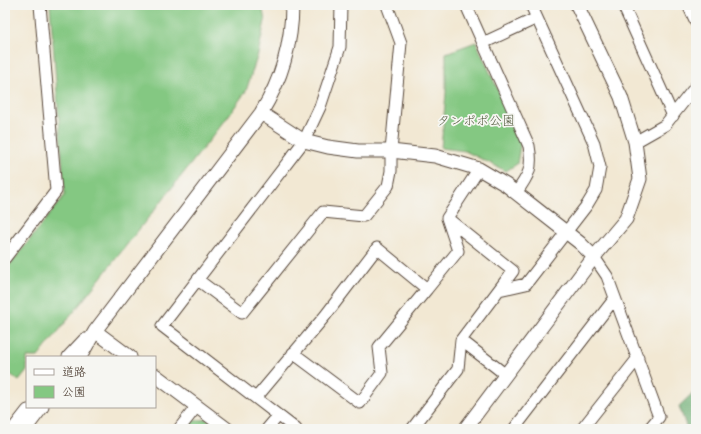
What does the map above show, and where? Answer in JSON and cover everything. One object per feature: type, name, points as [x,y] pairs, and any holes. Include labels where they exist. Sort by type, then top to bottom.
[{"type":"street","points":[[5,258],[56,191],[40,5]]},
{"type":"street","points":[[81,356],[95,331],[261,113],[272,94],[286,61],[291,32],[292,5]]},
{"type":"street","points":[[296,429],[162,326],[304,141],[320,107],[340,47],[341,5]]},
{"type":"street","points":[[198,280],[242,313],[323,212],[364,216],[388,186],[391,171],[391,151],[401,43],[387,5]]},
{"type":"street","points":[[466,5],[529,146],[532,162],[528,176],[516,192]]},
{"type":"street","points":[[499,290],[526,284],[596,190],[600,167],[594,143],[531,5]]},
{"type":"street","points":[[465,429],[594,257],[626,219],[640,179],[636,142],[621,97],[577,5]]},
{"type":"street","points":[[623,5],[673,116]]},
{"type":"street","points":[[688,5],[696,22]]},
{"type":"street","points":[[483,43],[537,18]]},
{"type":"street","points":[[636,142],[665,125],[696,86]]},
{"type":"street","points":[[261,113],[304,141],[328,147],[391,151],[435,156],[479,169],[506,184],[566,232],[594,257],[607,276],[659,417],[649,429]]},
{"type":"street","points":[[447,218],[479,169]]},
{"type":"street","points":[[292,353],[360,403],[382,373],[379,347],[458,251],[447,218]]},
{"type":"street","points":[[412,429],[458,369],[461,340],[513,272],[447,218]]},
{"type":"street","points":[[256,398],[292,353],[325,316],[377,248],[427,289]]},
{"type":"street","points":[[514,429],[615,298]]},
{"type":"street","points":[[70,356],[76,347],[95,331]]},
{"type":"street","points":[[95,331],[129,356]]},
{"type":"street","points":[[461,340],[506,375]]},
{"type":"street","points":[[582,429],[638,358]]},
{"type":"street","points":[[156,376],[227,429]]},
{"type":"street","points":[[179,429],[197,406]]},
{"type":"street","points":[[14,429],[30,408]]},
{"type":"street","points":[[25,429],[41,408]]},
{"type":"street","points":[[267,429],[278,416]]},
{"type":"green space","points":[[50,5],[262,5],[265,21],[258,54],[246,91],[224,122],[39,356],[26,356],[26,372],[19,381],[5,370],[5,271],[65,195]]},
{"type":"green space","name":"タンポポ公園","points":[[476,42],[521,140],[517,164],[506,171],[465,151],[441,148],[446,93],[446,53]]},
{"type":"green space","points":[[696,390],[696,429],[687,429],[679,406]]},
{"type":"green space","points":[[207,419],[220,429],[188,429],[193,421]]}]
